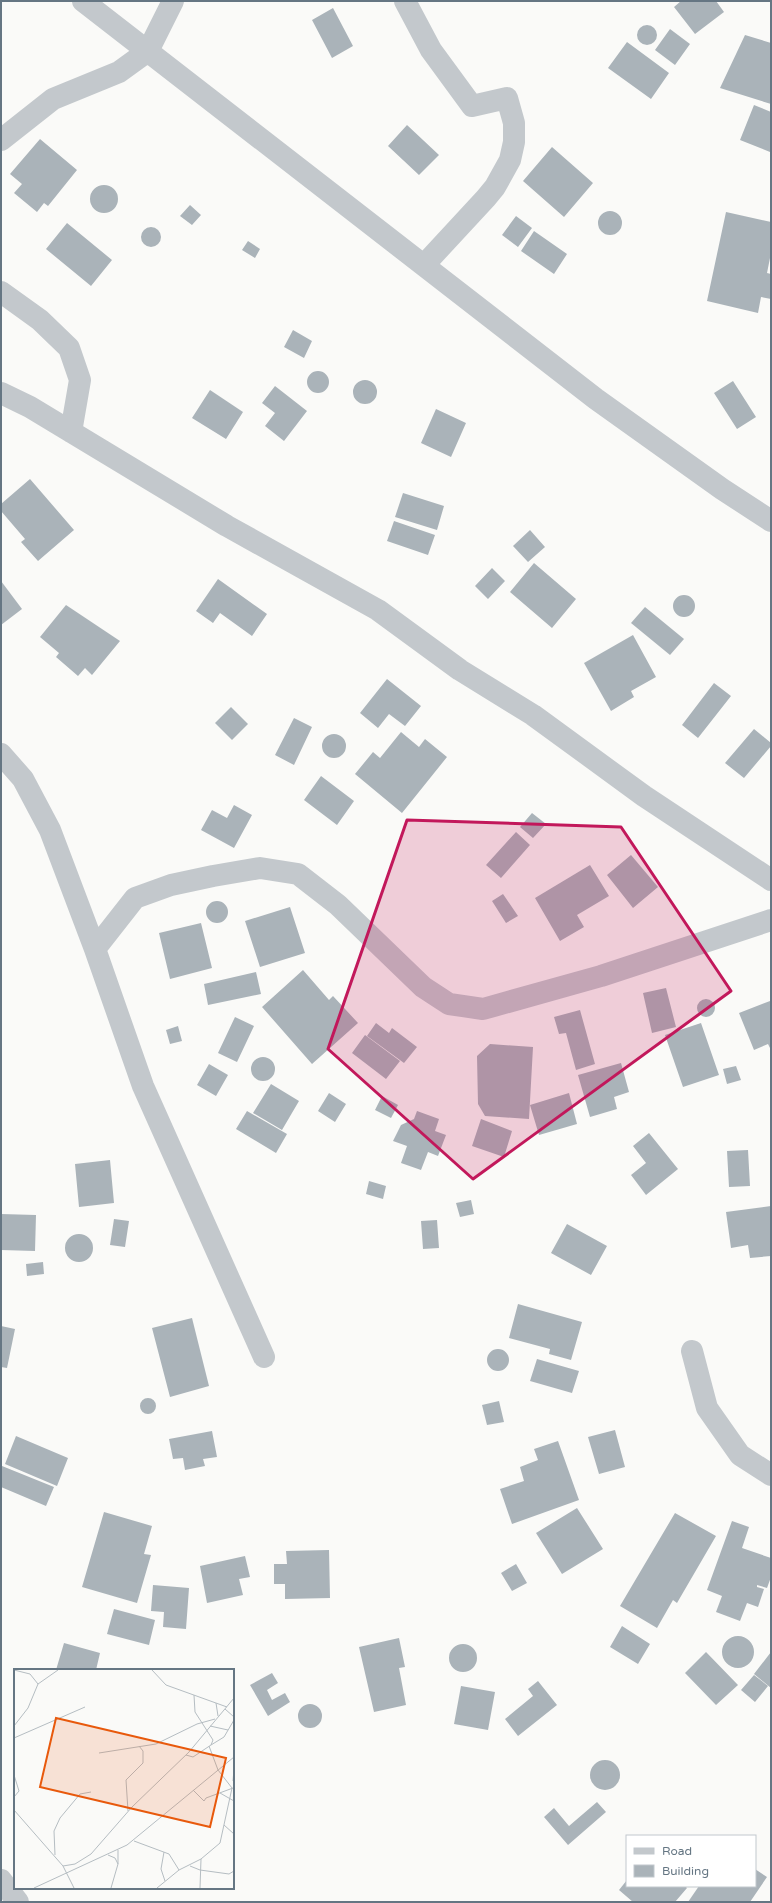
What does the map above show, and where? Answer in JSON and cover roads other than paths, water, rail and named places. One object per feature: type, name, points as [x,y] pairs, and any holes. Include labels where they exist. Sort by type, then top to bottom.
[{"type":"street","points":[[83,1],[596,399],[722,489],[771,521]]},
{"type":"street","points":[[1,140],[53,99],[119,72],[148,51],[173,1]]},
{"type":"street","points":[[405,1],[431,50],[472,106],[507,98],[514,123],[514,142],[510,160],[495,187],[424,265]]},
{"type":"street","points":[[1,292],[40,320],[69,348],[80,380],[71,432]]},
{"type":"street","points":[[1,393],[30,407],[227,526],[378,610],[460,670],[533,715],[644,796],[771,880]]},
{"type":"street","points":[[1,754],[24,779],[50,830],[95,949],[143,1086],[264,1357]]},
{"type":"street","points":[[95,949],[135,898],[171,885],[260,868],[298,874],[338,905],[423,987],[449,1004],[482,1009],[601,976],[771,920]]},
{"type":"street","points":[[692,1351],[707,1408],[740,1455],[771,1475]]},
{"type":"street","points":[[1,1880],[18,1902]]}]
